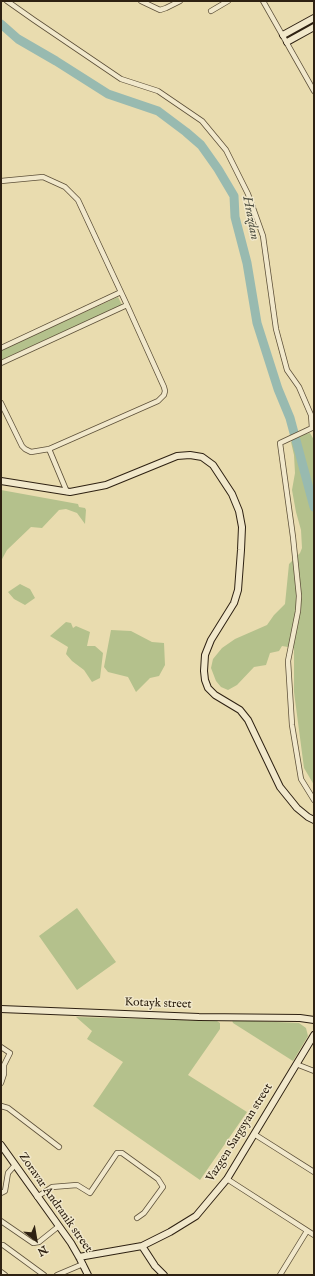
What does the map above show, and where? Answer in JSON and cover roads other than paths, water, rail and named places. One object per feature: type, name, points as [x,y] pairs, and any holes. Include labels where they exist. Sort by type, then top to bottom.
[{"type":"street","points":[[7,1],[121,79],[158,91],[202,121],[226,150],[248,194],[263,236],[276,329],[287,370],[299,387],[311,415],[312,428],[280,444],[293,536],[299,596],[298,611],[288,661],[292,725],[301,779],[314,800]]},
{"type":"street","points":[[143,1],[160,10],[180,1]]},
{"type":"street","points":[[211,11],[228,1]]},
{"type":"street","points":[[263,1],[314,91]]},
{"type":"street","points":[[283,35],[314,18]]},
{"type":"street","points":[[287,42],[314,27]]},
{"type":"street","points":[[1,181],[43,177],[65,187],[78,200],[164,387],[164,395],[158,401],[49,449],[32,452],[22,446],[1,403]]},
{"type":"street","points":[[1,348],[121,292]]},
{"type":"street","points":[[1,363],[127,305]]},
{"type":"street","points":[[49,449],[67,492]]},
{"type":"street","points":[[1,481],[67,492],[106,485],[177,456],[190,455],[202,457],[213,465],[232,494],[240,511],[242,527],[238,590],[234,603],[211,640],[205,655],[205,680],[208,688],[215,695],[240,710],[248,720],[280,787],[297,808],[314,820]]},
{"type":"street","name":"Kotayk street","points":[[1,1009],[199,1017],[300,1018],[314,1020]]},
{"type":"street","name":"Vazgen Sargsyan street","points":[[79,1257],[142,1246],[170,1232],[196,1216],[227,1179],[314,1035]]},
{"type":"street","points":[[1,1047],[10,1053],[4,1065],[4,1074],[1,1083]]},
{"type":"street","points":[[296,1064],[314,1071]]},
{"type":"street","points":[[1,1106],[8,1108],[59,1147]]},
{"type":"street","points":[[254,1134],[314,1172]]},
{"type":"street","name":"Zoravar Andranik street","points":[[1,1145],[59,1226],[79,1257],[88,1275]]},
{"type":"street","points":[[37,1197],[52,1187],[77,1185],[90,1193],[117,1153],[122,1153],[158,1179],[163,1188],[144,1213],[136,1218]]},
{"type":"street","points":[[1,1193],[5,1191],[8,1172],[15,1165]]},
{"type":"street","points":[[227,1179],[314,1235]]},
{"type":"street","points":[[1,1221],[33,1243],[39,1242],[59,1226]]},
{"type":"street","points":[[280,1275],[308,1231]]},
{"type":"street","points":[[1,1245],[44,1275]]},
{"type":"street","points":[[142,1246],[155,1266],[164,1275]]},
{"type":"street","points":[[57,1275],[83,1264]]},
{"type":"street","points":[[1,1272],[5,1275]]},
{"type":"waterway","name":"Hrazdan","points":[[1,24],[18,39],[108,94],[158,111],[201,145],[218,169],[234,196],[235,217],[247,263],[257,323],[278,389],[290,418],[314,507]]}]
